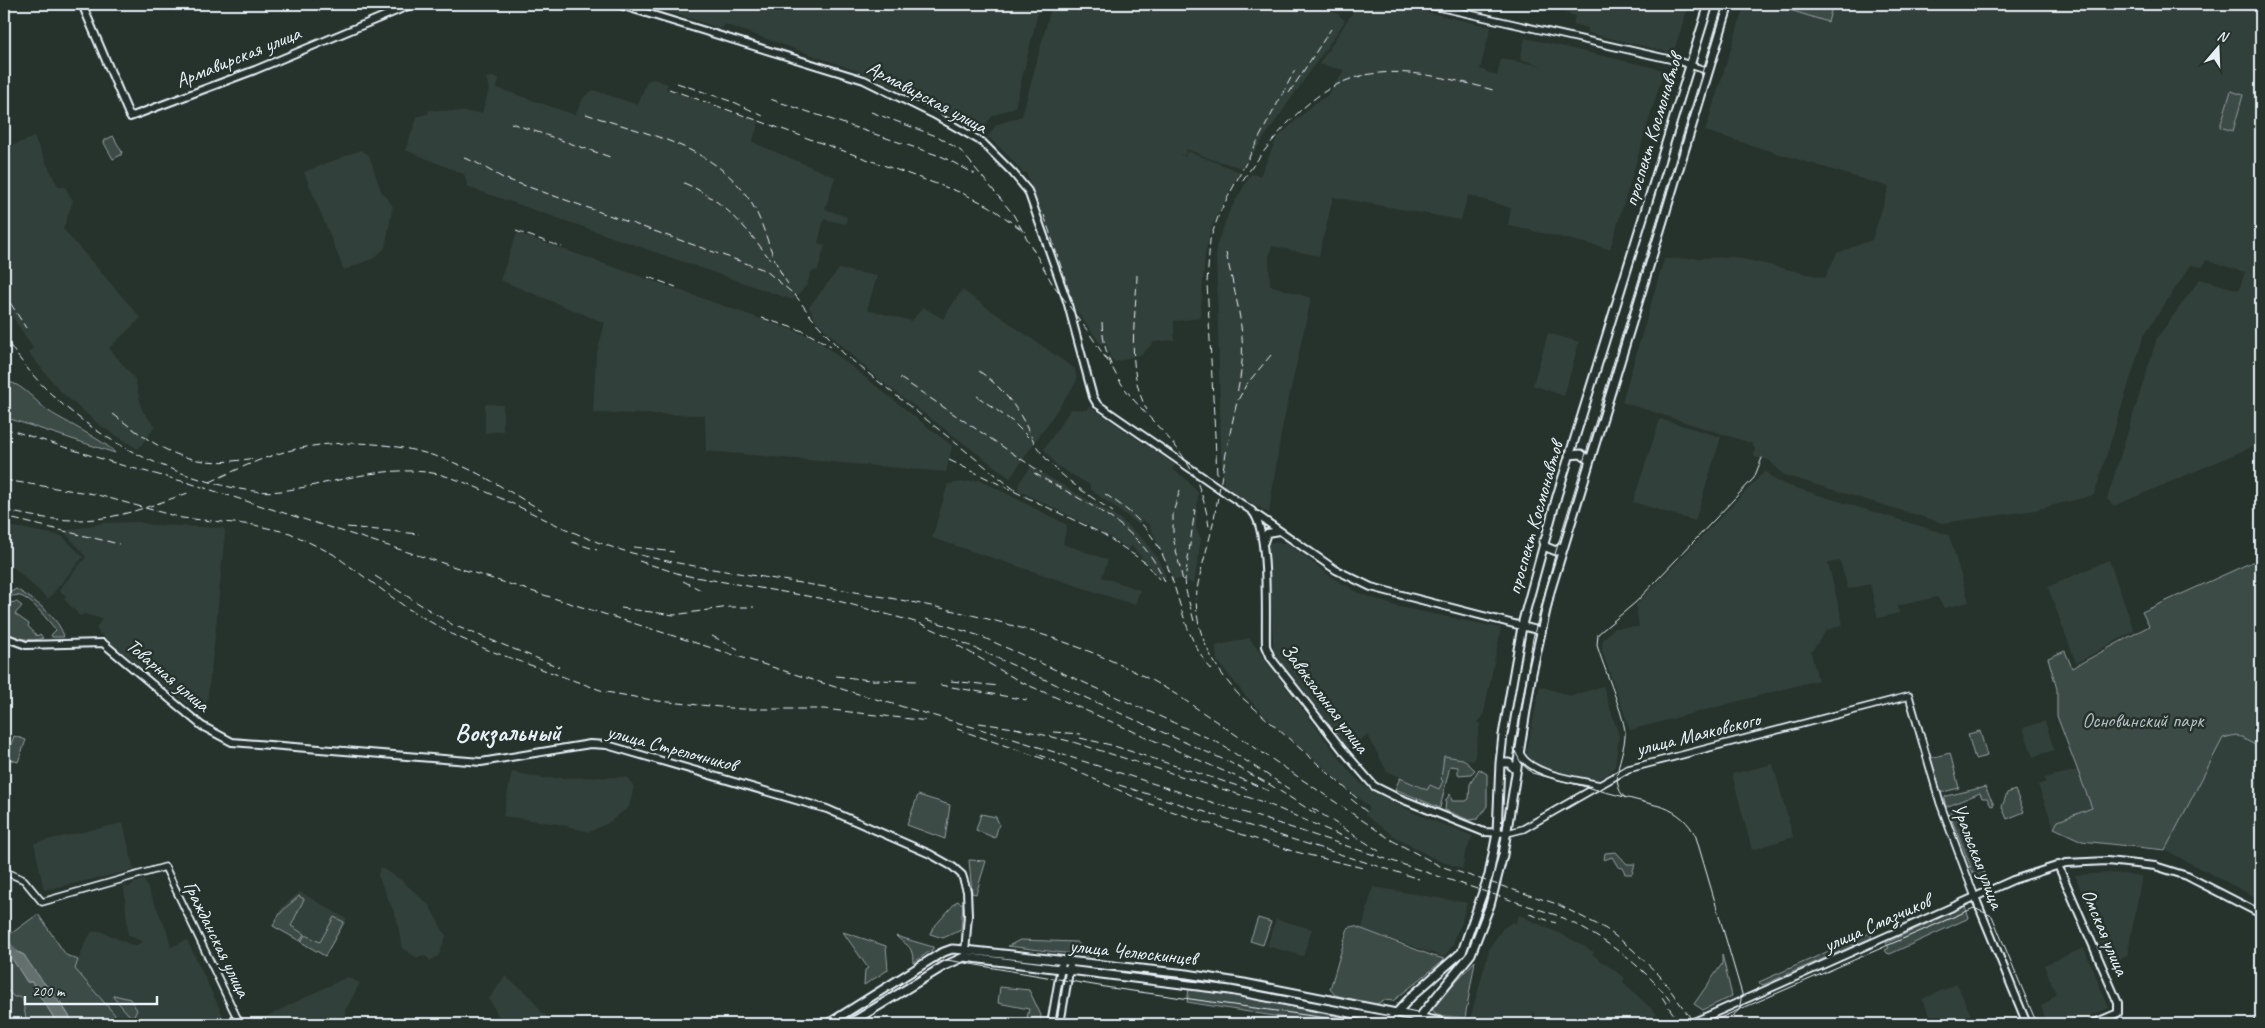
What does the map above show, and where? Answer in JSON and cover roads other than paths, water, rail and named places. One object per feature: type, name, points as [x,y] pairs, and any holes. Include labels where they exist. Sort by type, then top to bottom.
[{"type":"main road","name":"Армавирская улица","points":[[82,4],[130,117],[254,70],[413,4]]},
{"type":"main road","name":"Армавирская улица","points":[[617,4],[864,80],[933,114],[982,142],[1028,191],[1067,301],[1093,398],[1103,411],[1252,511]]},
{"type":"main road","name":"проспект Космонавтов","points":[[1388,1023],[1464,949],[1490,875],[1497,834],[1500,762],[1522,626],[1543,542],[1709,4]]},
{"type":"main road","name":"проспект Космонавтов","points":[[1414,1024],[1462,968],[1476,944],[1498,877],[1507,833],[1515,769],[1541,631],[1564,546],[1729,4]]},
{"type":"main road","points":[[1569,455],[1581,454],[1590,461]]},
{"type":"main road","points":[[1252,511],[1336,570],[1371,587],[1541,631]]},
{"type":"main road","name":"Завокзальная улица","points":[[1252,511],[1260,525],[1263,546],[1267,651],[1342,749],[1366,778],[1379,789],[1476,828],[1497,834]]},
{"type":"main road","points":[[1263,546],[1265,537],[1269,532],[1277,531],[1285,534]]},
{"type":"main road","points":[[1543,542],[1546,547],[1556,551],[1564,546]]},
{"type":"main road","name":"Товарная улица","points":[[4,637],[26,645],[100,642],[215,734]]},
{"type":"main road","name":"улица Стрелочников","points":[[215,734],[240,744],[481,762],[590,744],[606,745],[676,763],[827,809],[930,854],[956,868],[964,878],[967,891],[968,915],[965,953]]},
{"type":"main road","points":[[1500,762],[1509,763],[1515,769]]},
{"type":"main road","points":[[1497,834],[1507,833]]},
{"type":"main road","name":"улица Смазчиков","points":[[1688,1024],[2033,872],[2058,865],[2107,861],[2155,866],[2187,876],[2261,914]]},
{"type":"main road","name":"Омская улица","points":[[2058,865],[2118,1002],[2118,1013],[2092,1024]]},
{"type":"main road","name":"Уральская улица","points":[[1975,897],[2027,1024]]},
{"type":"main road","name":"улица Челюскинцев","points":[[828,1024],[941,953],[952,950],[1060,969],[1230,990],[1388,1023],[1408,1024]]},
{"type":"main road","points":[[849,1024],[965,953]]},
{"type":"main road","name":"улица Челюскинцев","points":[[965,953],[1062,961],[1227,980],[1452,1024]]},
{"type":"main road","points":[[1051,1024],[1062,961]]},
{"type":"main road","points":[[1060,1024],[1071,962]]},
{"type":"street","points":[[1425,4],[1690,65],[1708,71]]},
{"type":"street","name":"улица Маяковского","points":[[1507,833],[1523,829],[1628,769],[1909,696]]},
{"type":"street","name":"Уральская улица","points":[[1909,696],[1940,803],[1975,897]]},
{"type":"street","points":[[1519,748],[1524,759],[1536,770],[1600,785]]},
{"type":"street","name":"Гражданская улица","points":[[4,871],[24,880],[42,902],[165,867],[240,1024]]},
{"type":"street","points":[[2257,1024],[2261,1017]]},
{"type":"waterway","points":[[7,944],[16,957]]},
{"type":"tram line","points":[[1723,4],[1556,551],[1533,638],[1514,749],[1521,763],[1532,773],[1663,807],[1674,812],[1686,822],[1696,837],[1742,994],[1739,1010],[1731,1017]]},
{"type":"tram line","points":[[1625,798],[1620,791],[1617,776],[1624,744],[1625,729],[1597,645],[1598,634],[1636,602],[1754,478],[1762,458]]},
{"type":"tram line","points":[[1706,1024],[1974,908],[1992,916],[2037,1024]]},
{"type":"tram line","points":[[836,1024],[934,963],[947,960],[1111,988],[1370,1024]]},
{"type":"railway","points":[[1289,93],[1331,29]]},
{"type":"railway","points":[[1217,474],[1207,283],[1210,240],[1219,214],[1295,70]]},
{"type":"railway","points":[[1242,181],[1270,144],[1296,115],[1321,94],[1348,80],[1376,73],[1409,73],[1448,79],[1493,90]]},
{"type":"railway","points":[[677,83],[736,103],[765,117]]},
{"type":"railway","points":[[669,89],[962,193],[989,206],[1025,232]]},
{"type":"railway","points":[[770,99],[943,157],[975,174]]},
{"type":"railway","points":[[871,112],[939,137],[961,151],[1013,214],[1052,283],[1111,366]]},
{"type":"railway","points":[[586,114],[678,145],[700,155],[720,168],[738,184],[752,204],[777,264],[788,284]]},
{"type":"railway","points":[[511,123],[610,157]]},
{"type":"railway","points":[[464,158],[503,178],[765,270],[796,296],[812,318],[844,354],[1016,491]]},
{"type":"railway","points":[[684,183],[723,206],[753,237],[772,262]]},
{"type":"railway","points":[[1044,215],[1074,306]]},
{"type":"railway","points":[[516,231],[562,247]]},
{"type":"railway","points":[[1226,253],[1238,306],[1242,339],[1241,374],[1237,393]]},
{"type":"railway","points":[[1137,275],[1133,344],[1134,361],[1140,395],[1147,410]]},
{"type":"railway","points":[[648,277],[676,287]]},
{"type":"railway","points":[[4,293],[26,328]]},
{"type":"railway","points":[[762,318],[803,331],[831,346]]},
{"type":"railway","points":[[1102,322],[1104,343],[1109,361],[1117,377],[1189,465],[1202,495],[1209,527]]},
{"type":"railway","points":[[4,336],[22,362],[42,385],[89,425],[142,457],[210,482],[240,489],[271,492],[378,473],[418,471],[438,474],[474,486],[585,537],[632,553],[923,604],[1029,630],[1080,648],[1129,669],[1177,695],[1393,841],[1440,866],[1557,904],[1606,929],[1632,949],[1660,976],[1695,1024]]},
{"type":"railway","points":[[1271,355],[1246,385],[1237,402],[1213,522],[1198,584],[1197,614],[1200,629],[1211,657],[1238,694],[1359,800]]},
{"type":"railway","points":[[979,371],[996,385],[1010,401],[1037,447],[1053,466],[1072,483],[1113,512]]},
{"type":"railway","points":[[900,378],[1042,473]]},
{"type":"railway","points":[[977,396],[1013,422],[1028,437]]},
{"type":"railway","points":[[113,414],[147,439],[178,455],[212,462],[254,458]]},
{"type":"railway","points":[[4,428],[121,465],[189,483],[848,691],[1004,736],[1556,915],[1588,931],[1619,951],[1647,975],[1671,1002]]},
{"type":"railway","points":[[210,482],[255,462],[284,452],[329,444],[374,444],[419,451],[462,466],[542,510]]},
{"type":"railway","points":[[949,460],[1103,534],[1146,563],[1159,579]]},
{"type":"railway","points":[[1034,473],[1091,505],[1126,530],[1142,545],[1155,562],[1165,582]]},
{"type":"railway","points":[[4,480],[94,494],[182,518],[254,525],[290,533],[333,554],[407,608],[451,634],[488,650],[606,692],[658,701],[741,709],[824,709],[928,721]]},
{"type":"railway","points":[[1180,490],[1173,513],[1173,537],[1183,581]]},
{"type":"railway","points":[[4,510],[45,518],[87,520],[142,509],[188,493]]},
{"type":"railway","points":[[1105,494],[1133,515],[1155,541],[1170,573],[1193,640],[1212,670]]},
{"type":"railway","points":[[1194,621],[1185,580],[1195,509]]},
{"type":"railway","points":[[13,519],[119,544]]},
{"type":"railway","points":[[347,527],[419,534]]},
{"type":"railway","points":[[572,542],[597,550]]},
{"type":"railway","points":[[634,547],[674,552]]},
{"type":"railway","points":[[639,561],[683,575],[842,602],[919,623],[1229,762],[1316,814]]},
{"type":"railway","points":[[375,576],[453,625],[559,667]]},
{"type":"railway","points":[[683,581],[703,591]]},
{"type":"railway","points":[[621,608],[674,615],[729,607],[754,607]]},
{"type":"railway","points":[[926,619],[980,636],[1217,742],[1289,789]]},
{"type":"railway","points":[[712,636],[738,649]]},
{"type":"railway","points":[[957,645],[1021,682],[1269,791]]},
{"type":"railway","points":[[836,676],[870,680],[920,681]]},
{"type":"railway","points":[[951,681],[999,686]]},
{"type":"railway","points":[[940,685],[1027,700]]},
{"type":"railway","points":[[979,723],[1021,729]]},
{"type":"railway","points":[[1015,728],[1073,742],[1263,802],[1349,839]]},
{"type":"railway","points":[[957,729],[1044,759]]},
{"type":"railway","points":[[1053,732],[1081,734]]},
{"type":"railway","points":[[1080,738],[1111,745],[1247,789]]},
{"type":"railway","points":[[1038,754],[1150,804],[1292,851],[1363,868]]},
{"type":"railway","points":[[1119,785],[1419,879]]},
{"type":"railway","points":[[1351,799],[1367,812]]},
{"type":"railway","points":[[1312,808],[1379,851]]},
{"type":"railway","points":[[1529,914],[1556,923]]},
{"type":"railway","points":[[1662,997],[1680,1024]]},
{"type":"district","name":"Вокзальный","points":[[508,733]]},
{"type":"park label","name":"Основинский парк","points":[[2143,720]]}]
